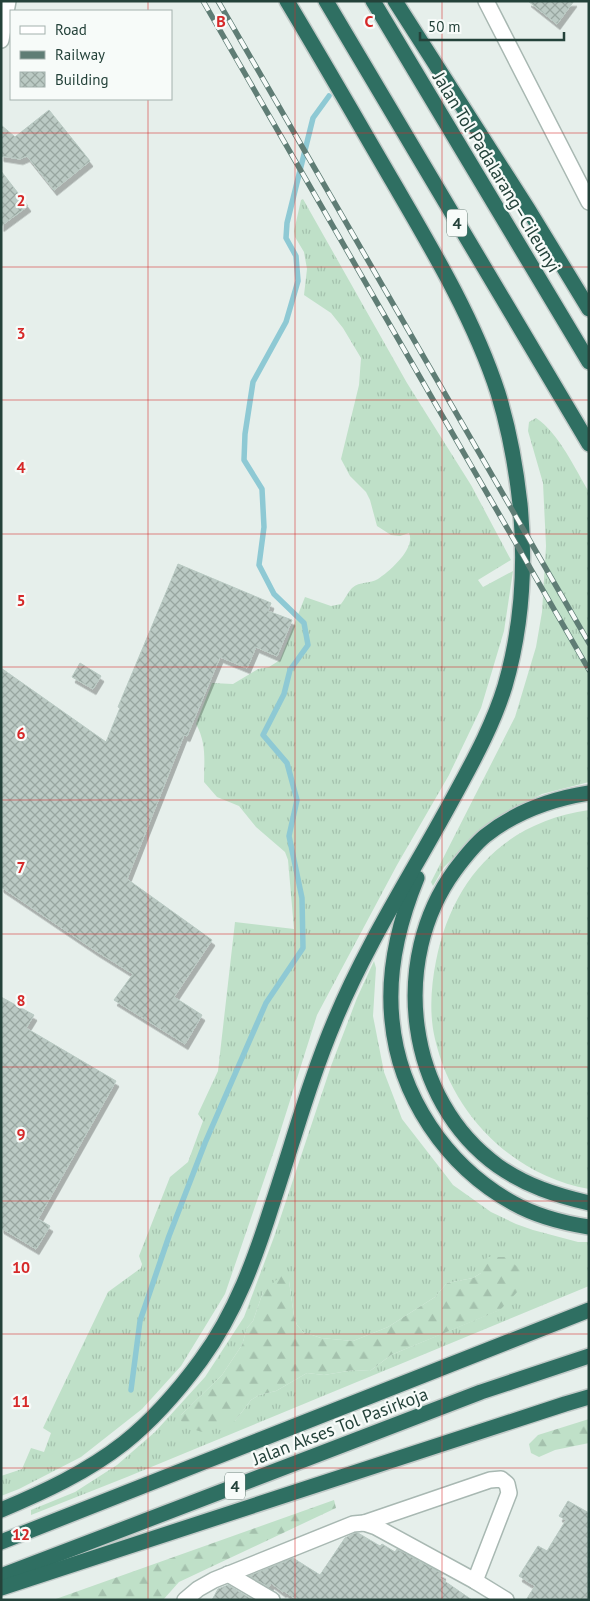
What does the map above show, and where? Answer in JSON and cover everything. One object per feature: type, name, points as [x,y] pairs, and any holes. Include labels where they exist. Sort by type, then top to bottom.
[{"type":"highway","points":[[1,1510],[70,1478],[125,1443],[167,1402],[184,1382],[214,1340],[236,1303],[252,1266],[321,1056],[335,1020],[365,956],[446,813],[478,751],[497,709],[504,687],[518,625],[522,594],[522,536],[513,452],[498,392],[471,327],[417,223],[287,1]]},
{"type":"highway","name":"4","points":[[326,1],[589,444]]},
{"type":"highway","name":"Jalan Tol Padalarang–Cileunyi","points":[[373,1],[589,362]]},
{"type":"highway","points":[[395,1],[528,209],[589,309]]},
{"type":"highway","points":[[589,793],[564,797],[508,820],[484,837],[466,856],[449,878],[437,899],[419,953],[415,980],[415,1010],[418,1037],[437,1092],[452,1118],[474,1144],[498,1165],[527,1183],[556,1195],[589,1203]]},
{"type":"highway","points":[[446,813],[409,899],[397,942],[393,966],[392,1019],[396,1048],[404,1075],[425,1120],[443,1145],[469,1172],[514,1204],[545,1216],[589,1227]]},
{"type":"highway","name":"Jalan Akses Tol Pasirkoja","points":[[1,1542],[589,1310]]},
{"type":"highway","points":[[469,1396],[589,1350]]},
{"type":"highway","name":"4","points":[[469,1396],[524,1376],[589,1356]]},
{"type":"highway","name":"Jalan Akses Tol Pasirkoja","points":[[1,1576],[469,1396]]},
{"type":"highway","points":[[1,1588],[589,1397]]},
{"type":"street","points":[[1,40],[8,1]]},
{"type":"street","points":[[486,1],[589,202]]},
{"type":"street","points":[[185,1600],[198,1589],[228,1574],[354,1524],[364,1523],[490,1480],[501,1479],[507,1484],[509,1493],[475,1581]]},
{"type":"street","points":[[364,1523],[376,1527],[506,1600]]},
{"type":"street","points":[[228,1574],[272,1600]]},
{"type":"green space","points":[[303,199],[407,383],[471,485],[511,560],[478,580],[483,587],[513,571],[504,631],[481,708],[449,775],[397,865],[317,1015],[276,1145],[225,1294],[181,1366],[142,1409],[81,1457],[19,1489],[1,1496],[1,1476],[22,1469],[31,1448],[44,1452],[51,1433],[43,1428],[108,1292],[141,1268],[142,1264],[139,1256],[170,1177],[188,1162],[203,1121],[198,1114],[218,1071],[235,922],[294,929],[288,860],[285,852],[256,827],[239,806],[217,797],[204,782],[203,746],[200,731],[196,724],[212,683],[233,684],[258,669],[269,667],[280,660],[305,597],[331,606],[341,604],[355,586],[375,581],[389,571],[401,559],[409,545],[409,533],[400,536],[391,535],[377,526],[366,492],[350,476],[341,459],[359,385],[361,358],[343,328],[331,313],[304,295],[307,269],[304,252],[295,237],[294,231],[301,200]]},
{"type":"green space","points":[[536,418],[559,442],[589,492],[589,782],[542,794],[493,820],[444,867],[433,886],[431,882],[515,717],[536,647],[542,612],[546,546],[543,483],[528,431],[529,422]]},
{"type":"green space","points":[[589,810],[589,1189],[561,1182],[535,1171],[511,1156],[471,1116],[443,1066],[435,1039],[431,1010],[434,971],[444,931],[455,904],[469,880],[487,859],[507,841],[531,827],[559,817]]},
{"type":"green space","points":[[374,961],[376,968],[373,1016],[384,1072],[402,1119],[453,1185],[491,1212],[516,1224],[578,1242],[589,1242],[589,1286],[31,1515],[31,1510],[75,1492],[117,1465],[155,1432],[205,1377],[244,1317],[274,1237],[331,1066],[357,998]],"holes":[[[481,1273],[521,1287],[499,1310],[391,1355],[370,1371],[354,1370],[324,1375],[307,1373],[276,1391],[259,1395],[251,1400],[235,1421],[181,1415],[222,1375],[242,1345],[247,1328],[253,1321],[263,1292],[289,1281],[294,1316],[297,1325],[303,1332],[321,1338],[353,1341],[388,1327],[435,1297],[447,1283],[473,1278]]]},
{"type":"green space","points":[[487,1257],[506,1257],[520,1269],[522,1287],[500,1310],[391,1355],[370,1371],[354,1370],[324,1375],[307,1373],[276,1391],[259,1395],[251,1400],[235,1421],[202,1432],[189,1428],[181,1421],[181,1415],[222,1375],[242,1345],[247,1328],[253,1321],[263,1292],[282,1275],[289,1281],[294,1316],[297,1325],[303,1332],[321,1338],[353,1341],[388,1327],[435,1297],[447,1283],[473,1278],[481,1273]]},
{"type":"green space","points":[[589,1419],[589,1443],[555,1450],[539,1457],[531,1453],[529,1444],[538,1435]]},
{"type":"green space","points":[[334,1500],[336,1508],[179,1582],[163,1600],[53,1600]]},
{"type":"building","points":[[528,1],[574,1],[557,24]]},
{"type":"building","points":[[49,110],[90,161],[54,190],[27,156],[20,159],[1,156],[1,125],[15,137]]},
{"type":"building","points":[[1,171],[28,206],[1,226]]},
{"type":"building","points":[[178,564],[271,603],[268,611],[292,620],[277,656],[256,647],[247,668],[220,657],[187,736],[184,735],[127,879],[212,940],[174,997],[202,1015],[185,1044],[114,1000],[133,974],[1,887],[1,668],[106,742],[120,708],[118,707]]},
{"type":"building","points":[[80,663],[101,676],[93,689],[72,677]]},
{"type":"building","points":[[1,997],[34,1015],[26,1028],[116,1081],[38,1219],[50,1226],[36,1249],[1,1228]]},
{"type":"building","points":[[568,1501],[589,1513],[589,1600],[526,1600],[535,1586],[519,1576],[538,1546],[547,1551],[566,1520],[559,1516]]},
{"type":"building","points":[[355,1533],[380,1546],[382,1544],[395,1552],[397,1549],[443,1574],[440,1578],[472,1600],[297,1600],[271,1583],[269,1587],[249,1576],[293,1558],[320,1575],[345,1538]]},
{"type":"building","points":[[228,1585],[253,1600],[212,1600],[218,1589]]},
{"type":"waterway","points":[[131,1390],[140,1321],[169,1236],[205,1143],[266,1003],[303,948],[302,898],[289,836],[297,800],[287,763],[263,735],[284,694],[290,670],[308,645],[304,623],[274,594],[259,565],[264,527],[262,489],[244,460],[245,434],[253,382],[286,322],[298,281],[296,256],[286,238],[287,223],[313,118],[329,96]]},
{"type":"railway","points":[[203,1],[589,670]]},
{"type":"railway","points":[[218,1],[589,643]]}]
